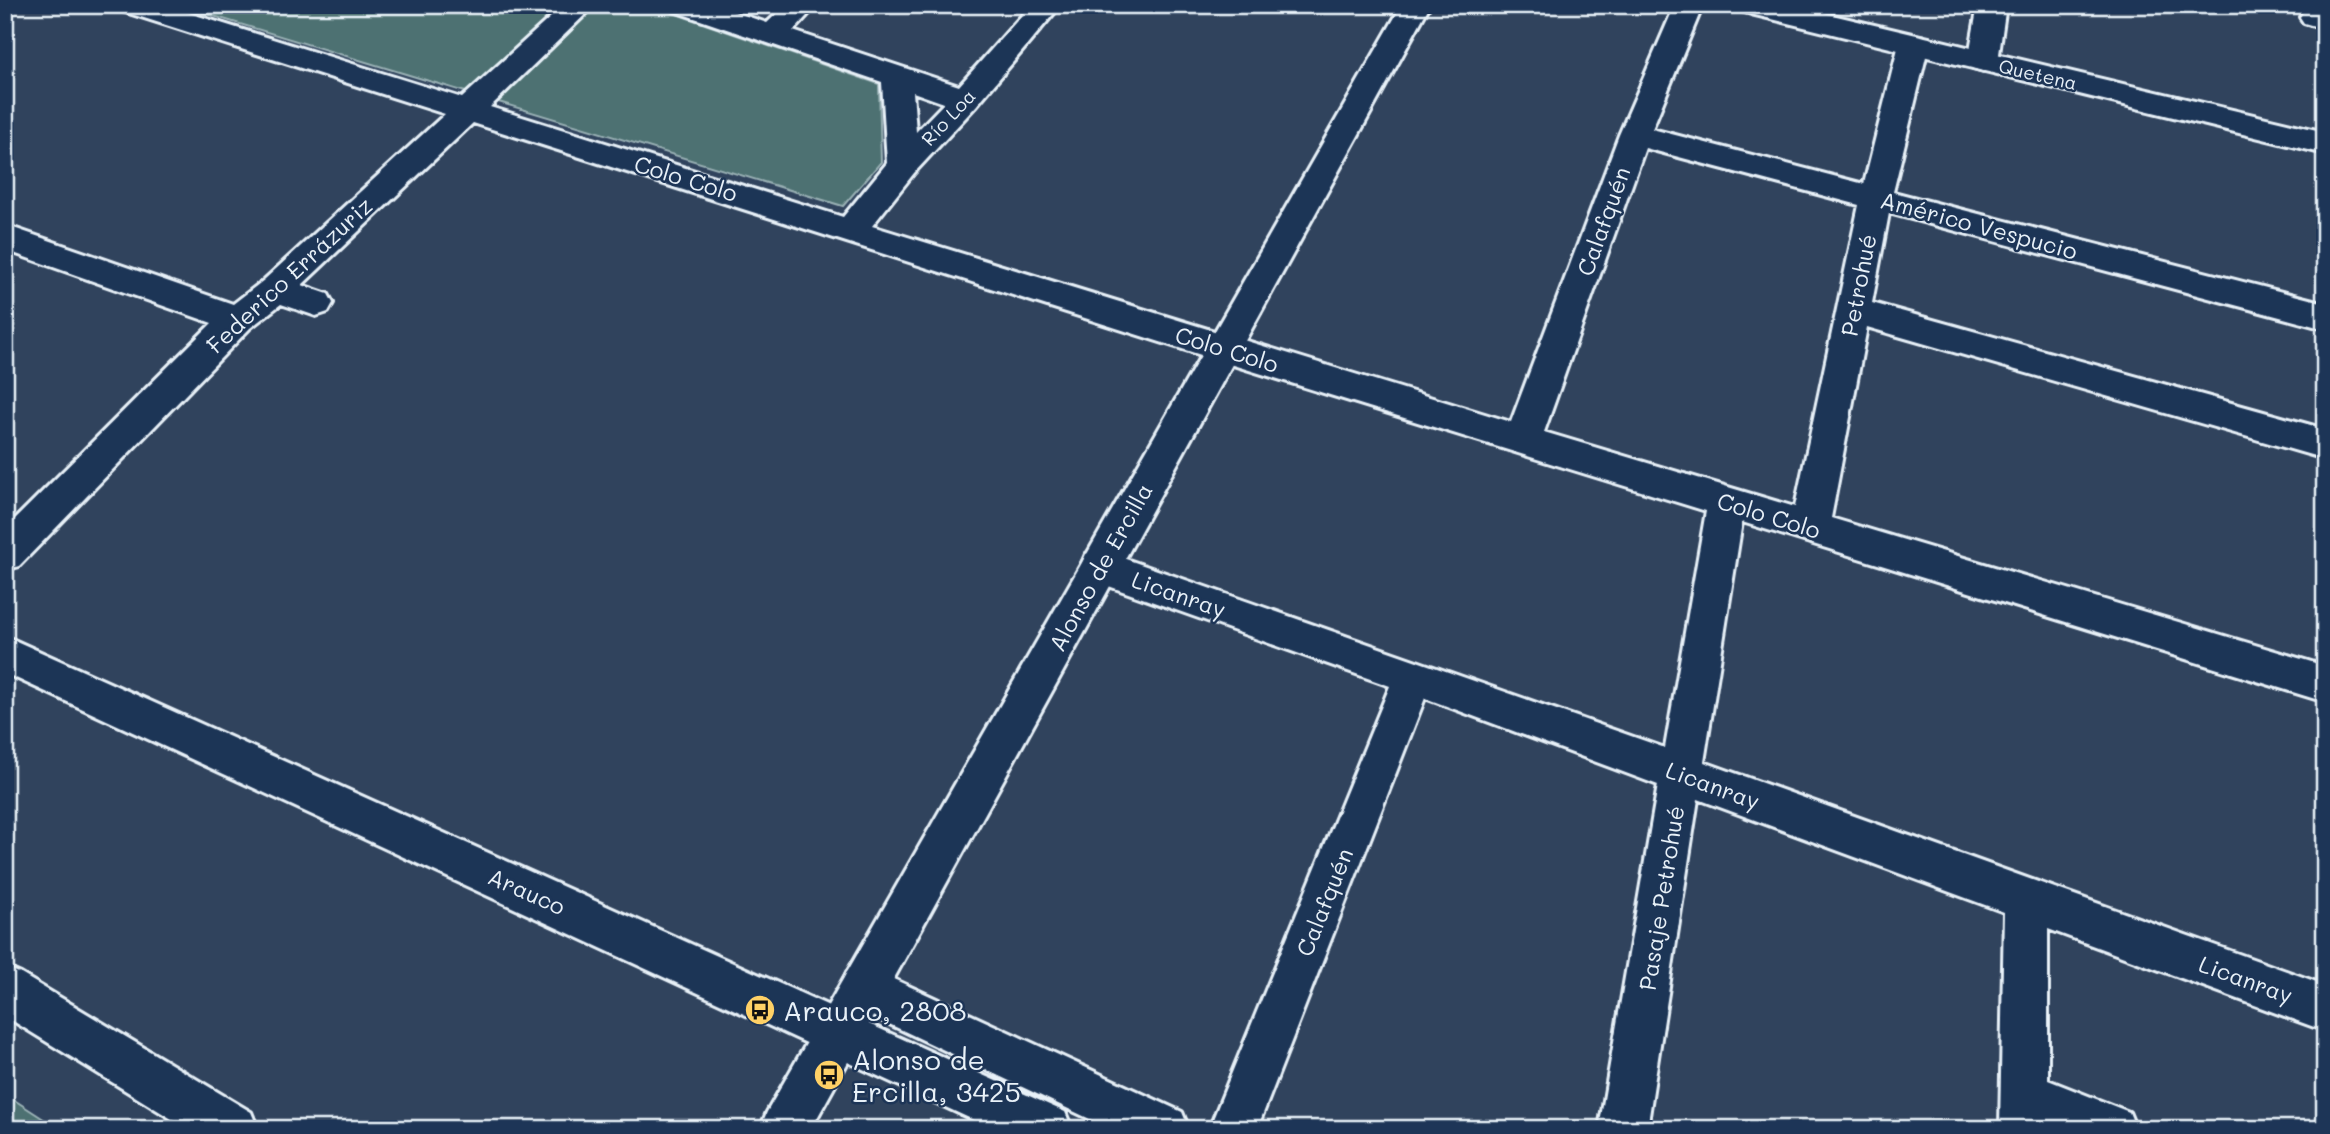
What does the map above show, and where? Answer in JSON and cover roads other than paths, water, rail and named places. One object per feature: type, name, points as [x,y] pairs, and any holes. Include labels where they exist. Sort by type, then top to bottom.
[{"type":"street","name":"Colo Colo","points":[[132,5],[1223,349],[2325,684]]},
{"type":"street","name":"Federico Errázuriz","points":[[5,554],[238,319],[276,289],[581,5]]},
{"type":"street","points":[[684,5],[965,99]]},
{"type":"street","points":[[772,35],[803,5]]},
{"type":"street","name":"Río Loa","points":[[851,230],[902,165],[965,99],[1047,5]]},
{"type":"street","name":"Alonso de Ercilla","points":[[784,1129],[1416,5]]},
{"type":"street","name":"Calafquén","points":[[1523,439],[1634,135],[1689,5]]},
{"type":"street","name":"Quetena","points":[[1751,5],[2325,143]]},
{"type":"street","points":[[1983,61],[1992,5]]},
{"type":"street","name":"Petrohué","points":[[1810,528],[1876,198],[1914,44]]},
{"type":"street","points":[[897,77],[902,165]]},
{"type":"street","name":"Américo Vespucio","points":[[1634,135],[2325,316]]},
{"type":"street","points":[[5,237],[238,319]]},
{"type":"street","points":[[276,289],[316,303]]},
{"type":"street","points":[[1853,310],[2325,444]]},
{"type":"street","name":"Pasaje Petrohué","points":[[1623,1129],[1726,502]]},
{"type":"street","name":"Licanray","points":[[1100,566],[1414,676],[2325,1008]]},
{"type":"street","name":"Arauco","points":[[5,654],[1048,1129]]},
{"type":"street","name":"Calafquén","points":[[1233,1129],[1414,676]]},
{"type":"street","points":[[2026,899],[2025,1112],[2112,1129]]},
{"type":"street","points":[[863,988],[1165,1129]]},
{"type":"street","points":[[5,990],[234,1129]]},
{"type":"place","name":"Arauco, 2808","points":[[760,1010]]},
{"type":"place","name":"Alonso de Ercilla, 3425","points":[[829,1075]]}]
